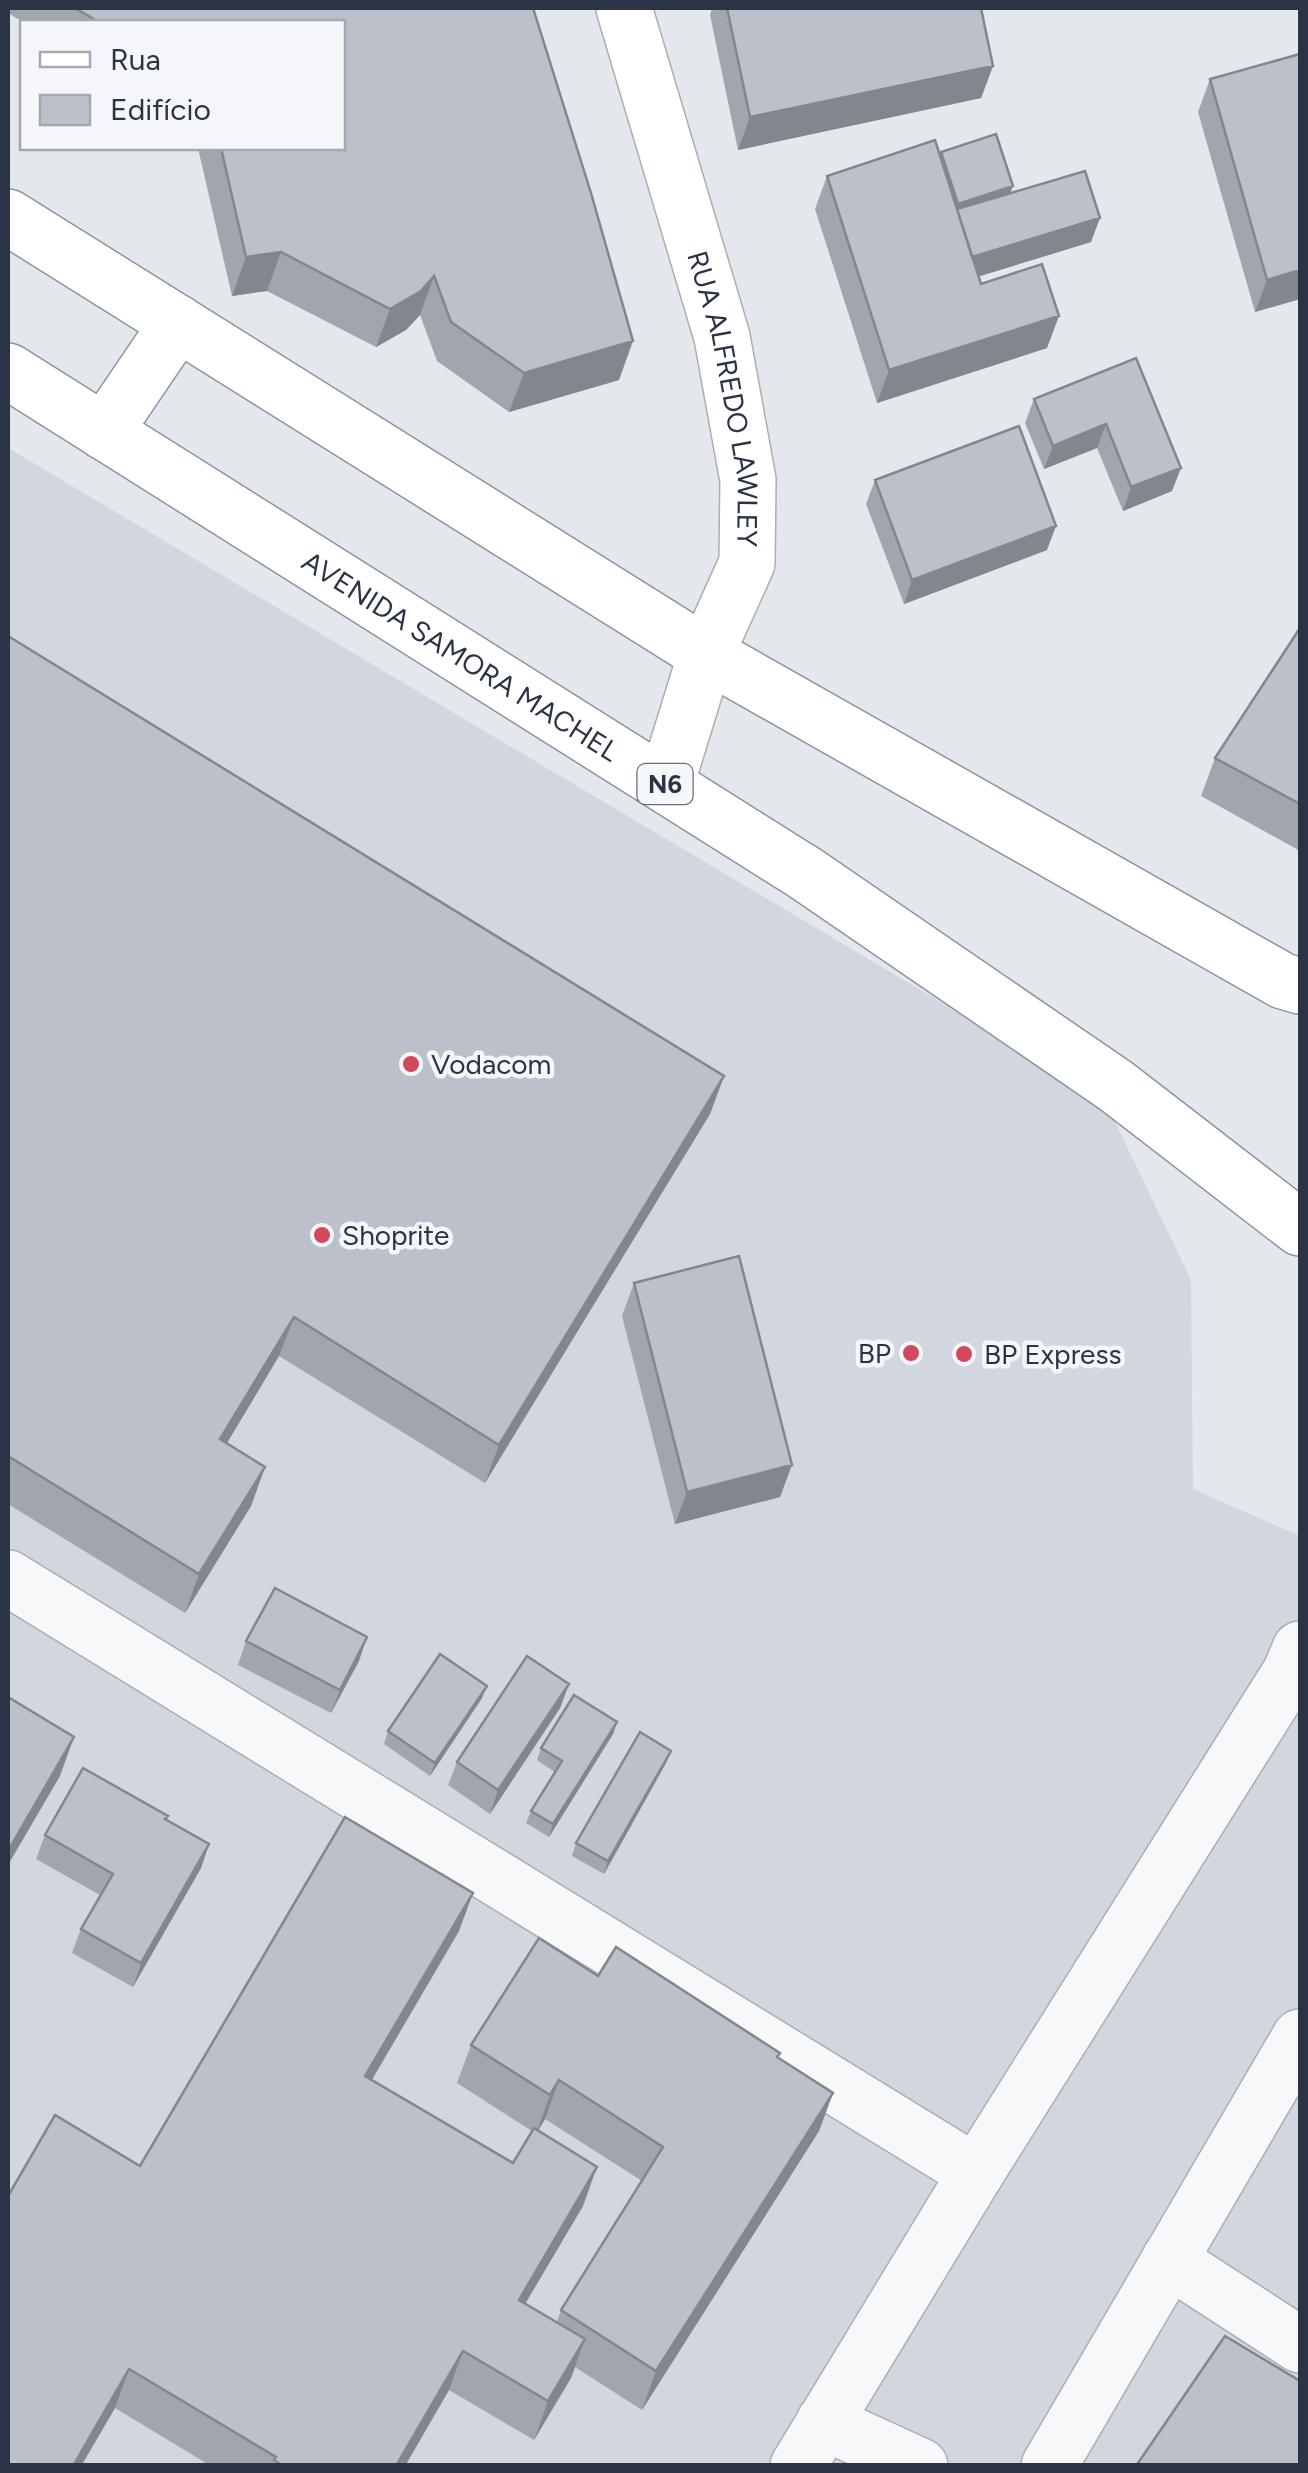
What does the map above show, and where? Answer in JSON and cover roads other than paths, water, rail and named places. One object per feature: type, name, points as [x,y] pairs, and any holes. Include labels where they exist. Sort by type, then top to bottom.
[{"type":"main road","name":"RUA ALFREDO LAWLEY","points":[[624,8],[722,338],[748,480],[748,564],[706,654],[666,784]]},
{"type":"main road","points":[[8,216],[706,654],[1266,971],[1300,986]]},
{"type":"main road","points":[[104,432],[178,324]]},
{"type":"main road","name":"AVENIDA SAMORA MACHEL","points":[[8,371],[805,873],[1116,1086],[1300,1228]]},
{"type":"street","points":[[8,1578],[976,2173]]},
{"type":"street","points":[[920,2466],[811,2444],[1291,1671],[1300,1649]]},
{"type":"street","points":[[1049,2466],[1300,2037]]},
{"type":"street","points":[[1169,2260],[1300,2345]]},
{"type":"place","name":"Vodacom","points":[[411,1064]]},
{"type":"place","name":"Shoprite","points":[[322,1235]]},
{"type":"place","name":"BP","points":[[911,1353]]},
{"type":"place","name":"BP Express","points":[[964,1354]]}]
